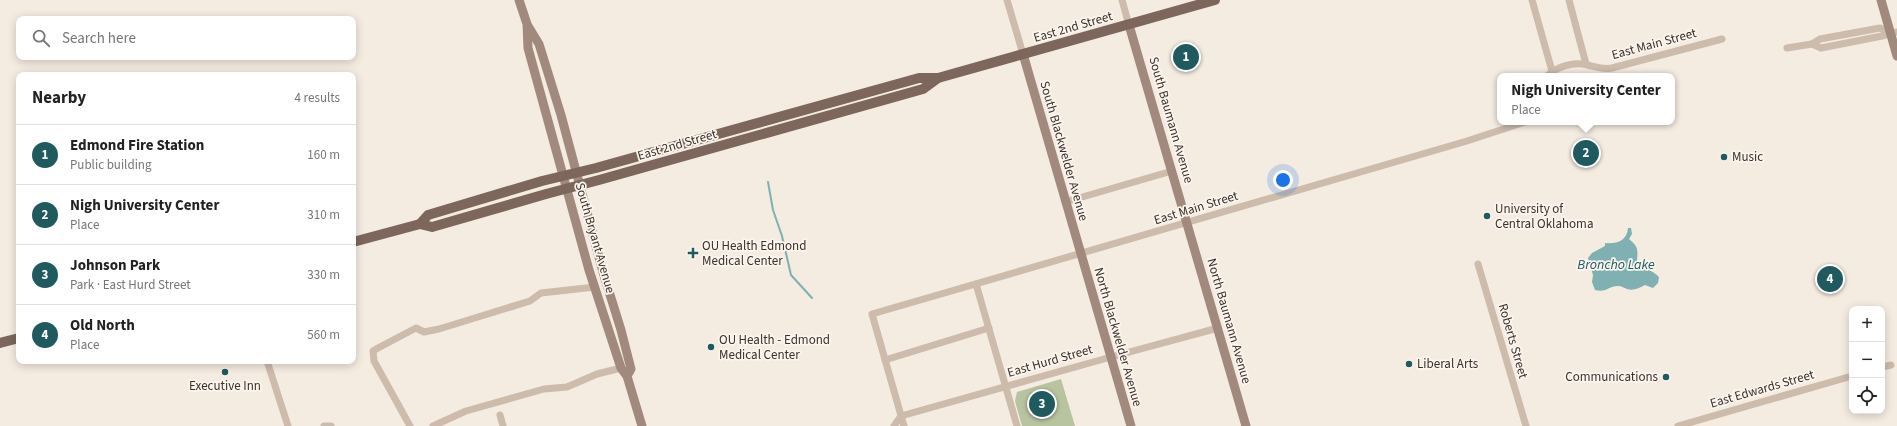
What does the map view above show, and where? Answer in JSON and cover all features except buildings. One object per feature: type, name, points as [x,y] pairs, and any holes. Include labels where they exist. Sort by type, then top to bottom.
[{"type":"main road","name":"East 2nd Street","points":[[420,224],[428,215],[564,176],[919,78],[938,78],[1216,0]]},
{"type":"main road","name":"East 2nd Street","points":[[356,241],[420,224],[432,227],[567,188],[708,150],[923,89],[938,78]]},
{"type":"main road","points":[[856,107],[860,102],[878,95],[889,86]]},
{"type":"main road","points":[[708,150],[721,133]]},
{"type":"main road","points":[[0,343],[16,339]]},
{"type":"street","name":"South Bryant Avenue","points":[[519,0],[527,24],[539,44],[544,58],[603,272],[623,338],[631,369],[628,376],[621,368],[595,287],[528,48],[527,24]]},
{"type":"street","points":[[1007,0],[1023,54]]},
{"type":"street","points":[[1122,0],[1129,25]]},
{"type":"street","points":[[1532,0],[1550,73]]},
{"type":"street","points":[[1569,0],[1586,64]]},
{"type":"street","points":[[1881,0],[1894,32],[1897,56]]},
{"type":"street","name":"South Baumann Avenue","points":[[1129,25],[1187,223]]},
{"type":"street","points":[[1788,48],[1812,44],[1821,48],[1882,36],[1894,32]]},
{"type":"street","name":"East Main Street","points":[[1550,73],[1571,65],[1586,64],[1599,69],[1612,68],[1722,38]]},
{"type":"street","name":"South Blackwelder Avenue","points":[[1023,54],[1081,255]]},
{"type":"street","name":"East Main Street","points":[[885,360],[872,314],[1081,255],[1467,141],[1516,125]]},
{"type":"street","points":[[1065,202],[1172,171]]},
{"type":"street","name":"North Baumann Avenue","points":[[1187,223],[1246,426]]},
{"type":"street","name":"North Blackwelder Avenue","points":[[1081,255],[1131,426]]},
{"type":"street","name":"Roberts Street","points":[[1478,264],[1526,426]]},
{"type":"street","points":[[976,284],[1017,426]]},
{"type":"street","points":[[410,426],[374,361],[373,351],[416,328],[424,332],[439,329],[530,302],[541,293],[595,287]]},
{"type":"street","points":[[904,426],[885,360],[989,328]]},
{"type":"street","name":"East Hurd Street","points":[[901,416],[1111,356],[1218,328]]},
{"type":"street","points":[[268,364],[288,426]]},
{"type":"street","points":[[1885,366],[1891,365]]},
{"type":"street","points":[[434,426],[466,411],[544,389],[567,387],[597,374],[621,368]]},
{"type":"street","points":[[628,376],[642,426]]},
{"type":"street","name":"East Edwards Street","points":[[1678,426],[1849,377]]},
{"type":"street","points":[[500,415],[503,426]]},
{"type":"street","points":[[894,426],[901,416]]},
{"type":"street","points":[[324,426],[331,426]]},
{"type":"green space","points":[[1061,379],[1075,426],[1022,426],[1015,401],[1017,392]]},
{"type":"water","name":"Broncho Lake","points":[[1628,228],[1631,228],[1632,234],[1629,239],[1637,248],[1637,260],[1659,277],[1658,283],[1653,288],[1645,285],[1632,290],[1618,286],[1602,291],[1595,290],[1592,282],[1593,275],[1588,258],[1592,253],[1605,246],[1605,243],[1621,241],[1626,236]]},
{"type":"waterway","points":[[768,182],[773,210],[782,236],[791,275],[812,298]]},
{"type":"place","name":"Edmond Fire Station","points":[[1186,57]]},
{"type":"place","name":"Nigh University Center","points":[[1586,153]]},
{"type":"place","name":"Music","points":[[1724,157]]},
{"type":"place","name":"University of Central Oklahoma","points":[[1487,216]]},
{"type":"place","name":"OU Health Edmond Medical Center","points":[[693,253]]},
{"type":"place","name":"Old North","points":[[1830,279]]},
{"type":"place","name":"OU Health - Edmond Medical Center","points":[[711,347]]},
{"type":"place","name":"Liberal Arts","points":[[1409,364]]},
{"type":"place","name":"Executive Inn","points":[[225,372]]},
{"type":"place","name":"Communications","points":[[1666,377]]},
{"type":"place","name":"Johnson Park","points":[[1042,404]]}]
